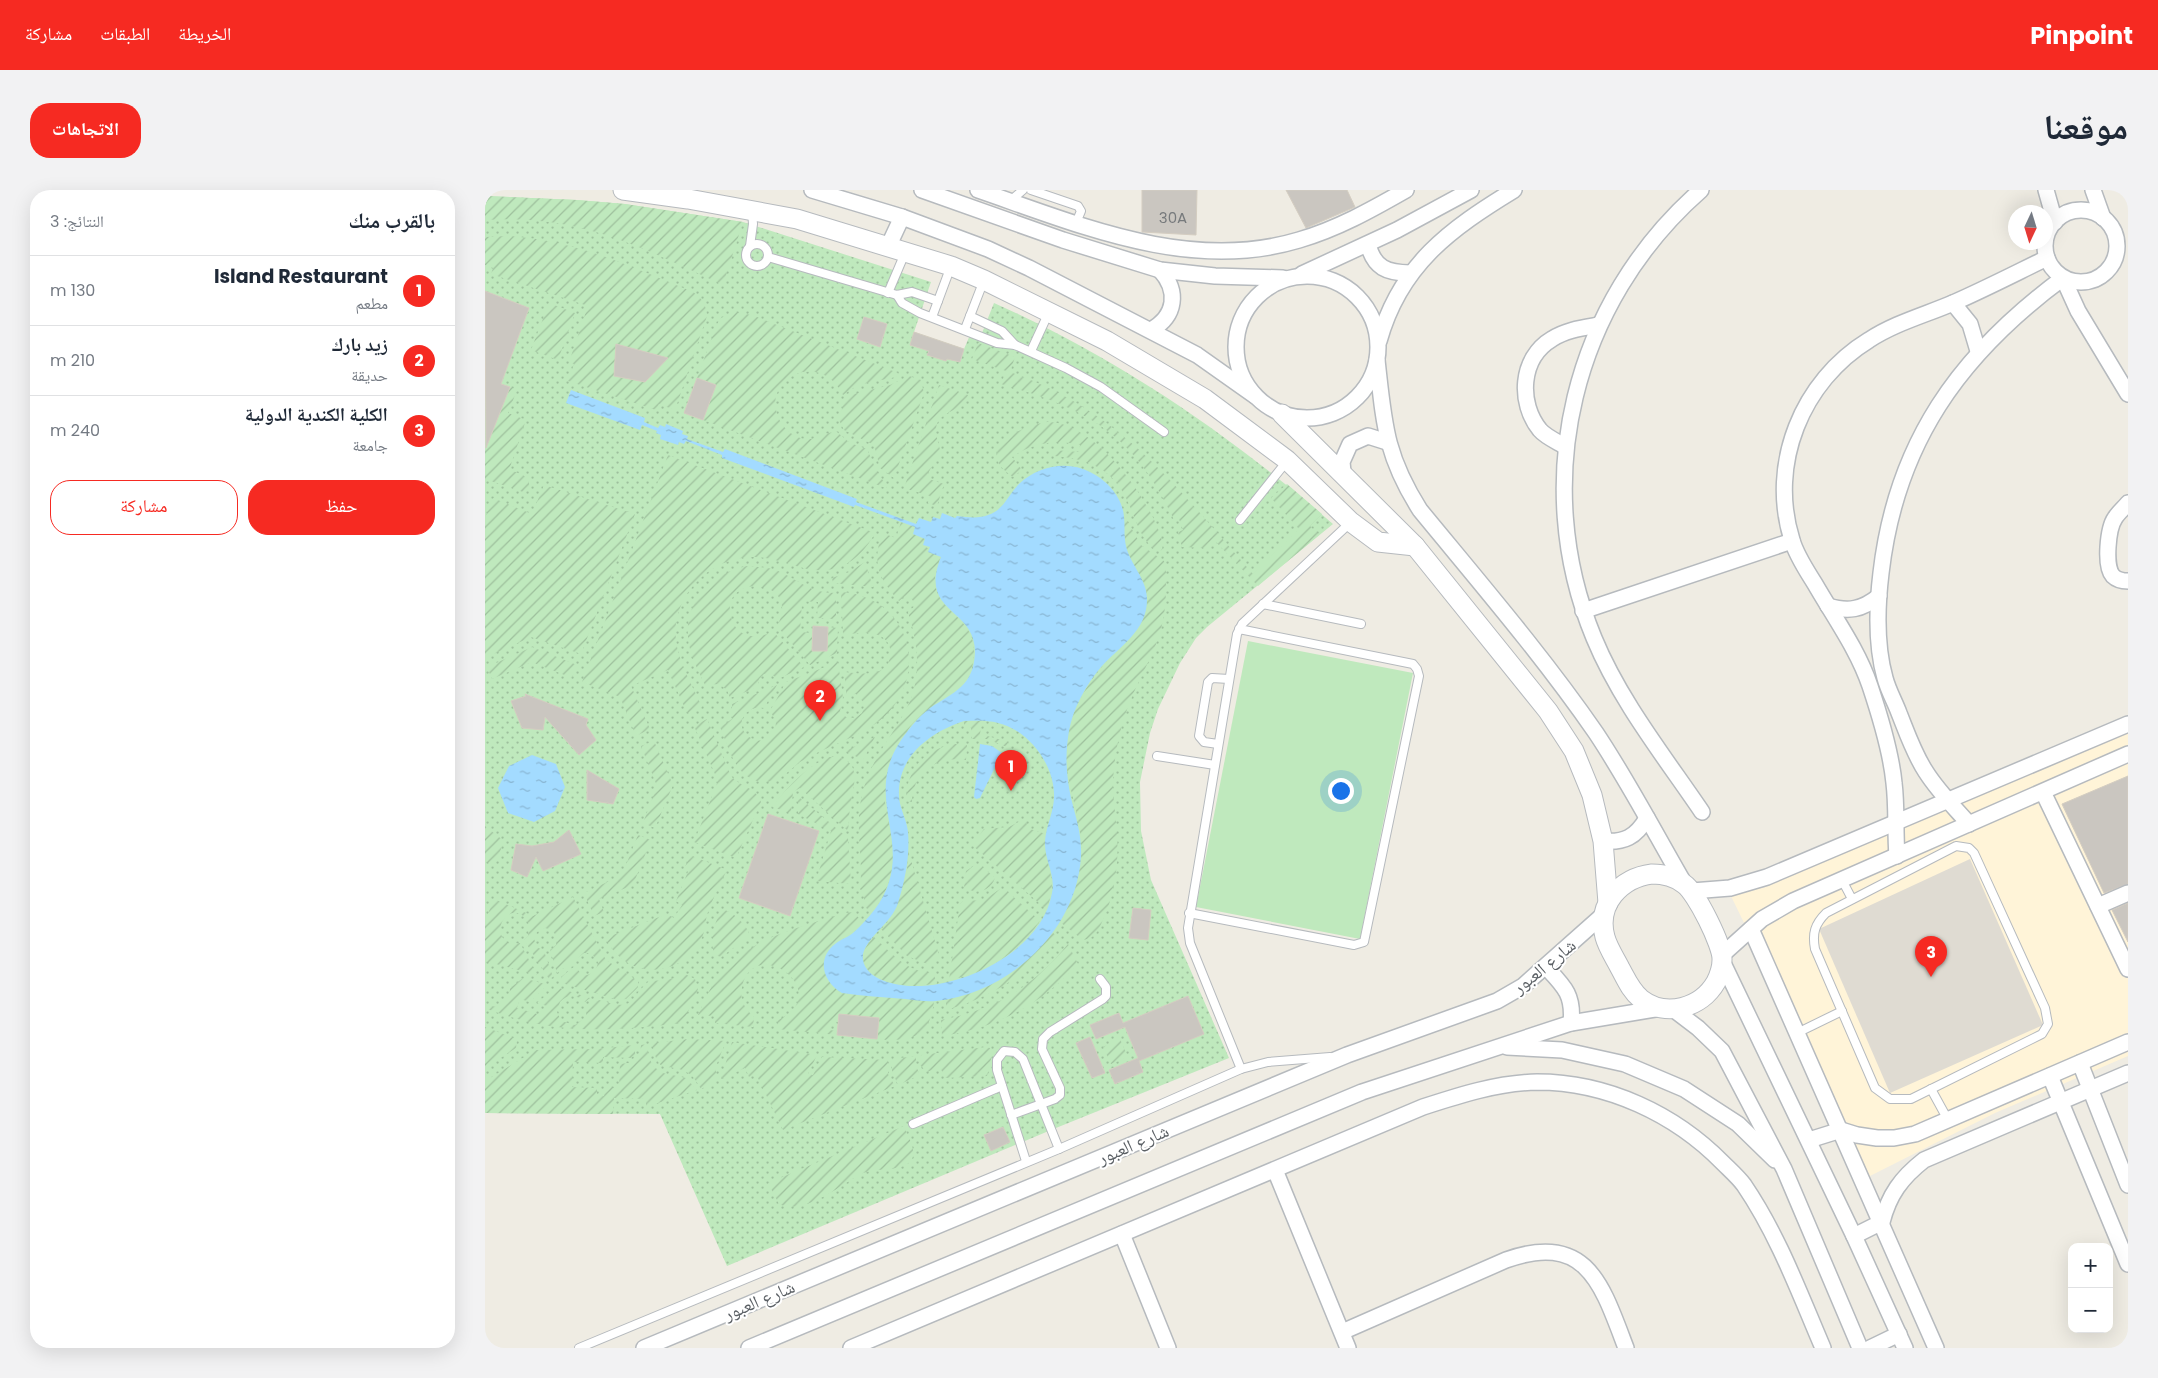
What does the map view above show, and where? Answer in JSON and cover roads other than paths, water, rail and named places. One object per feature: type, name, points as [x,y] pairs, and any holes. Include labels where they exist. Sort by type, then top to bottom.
[{"type":"street","points":[[623,190],[797,219],[951,266],[984,280],[1107,341],[1205,400],[1287,460],[1351,522],[1378,542],[1415,546]]},
{"type":"street","points":[[812,190],[902,217],[979,246],[1029,268],[1151,330],[1165,340],[1197,354],[1255,396],[1267,407],[1282,414],[1299,418],[1317,418],[1335,413],[1350,404],[1363,392],[1372,377],[1386,317],[1410,273],[1450,232],[1514,190]]},
{"type":"street","points":[[922,190],[1063,240],[1160,270],[1215,276],[1316,276],[1336,282],[1353,292],[1366,307],[1375,324],[1379,344]]},
{"type":"street","points":[[978,190],[1076,223],[1144,243],[1182,250],[1221,252],[1260,249],[1298,241],[1335,228],[1406,190]]},
{"type":"street","points":[[1255,396],[1245,383],[1238,368],[1235,352],[1238,327],[1249,305],[1260,293],[1274,283],[1293,277],[1369,244],[1471,190]]},
{"type":"street","points":[[1701,190],[1681,207],[1625,277],[1599,325],[1579,378],[1565,447],[1566,527],[1572,570],[1583,611],[1594,639],[1622,693],[1702,812]]},
{"type":"street","points":[[2046,190],[2055,222]]},
{"type":"street","points":[[2063,278],[2083,282],[2094,280],[2111,267],[2122,255],[2114,232],[2103,218],[2093,190]]},
{"type":"street","points":[[2103,218],[2084,210],[2068,213],[2055,222],[2046,240],[2047,258],[2051,266],[2063,278],[2078,311],[2128,394]]},
{"type":"street","points":[[896,250],[902,217]]},
{"type":"street","points":[[1369,244],[1375,262],[1382,268],[1390,272],[1410,273]]},
{"type":"street","points":[[1897,856],[1894,783],[1891,763],[1870,685],[1792,540],[1785,502],[1786,464],[1795,427],[1813,392],[1837,363],[1868,340],[1908,320],[1953,303],[2047,258]]},
{"type":"street","points":[[1151,330],[1167,318],[1173,298],[1172,288],[1160,270]]},
{"type":"street","points":[[1969,824],[1936,786],[1916,754],[1885,678],[1879,596],[1884,550],[1901,483],[1933,413],[1978,351],[2063,278]]},
{"type":"street","points":[[1953,303],[1971,324],[1978,351]]},
{"type":"street","points":[[1565,447],[1541,432],[1531,418],[1525,401],[1525,384],[1529,367],[1537,352],[1550,340],[1565,332],[1599,325]]},
{"type":"street","points":[[1377,360],[1387,442],[1395,466],[1420,510],[1497,602],[1567,694],[1623,775],[1688,887],[1809,1140],[1905,1348]]},
{"type":"street","points":[[1282,414],[1343,472],[1415,546],[1548,711],[1573,751],[1592,795],[1603,841],[1606,909],[1605,936],[1633,991],[1651,1005],[1667,1009],[1698,1028],[1722,1051],[1784,1168],[1860,1348]]},
{"type":"street","points":[[1343,472],[1343,457],[1350,444],[1368,436],[1387,442]]},
{"type":"street","points":[[2128,503],[2115,518],[2109,531],[2109,568],[2119,580],[2128,581]]},
{"type":"street","points":[[1583,611],[1792,540]]},
{"type":"street","points":[[1828,606],[1841,610],[1855,610],[1868,605],[1879,596]]},
{"type":"street","points":[[1870,685],[1885,678]]},
{"type":"street","points":[[1606,909],[1621,886],[1641,875],[1663,874],[1688,887],[1730,888],[1749,884],[2128,724]]},
{"type":"street","points":[[749,1348],[1362,1092],[1571,1023],[1689,1005],[1704,997],[1718,979],[1722,958],[1751,928],[1793,901],[2128,754]]},
{"type":"street","points":[[2043,792],[2128,969]]},
{"type":"street","points":[[1603,841],[1616,842],[1629,838],[1640,830],[1647,818]]},
{"type":"street","points":[[2098,906],[2128,893]]},
{"type":"street","name":"شارع العبور","points":[[644,1348],[1347,1055],[1497,1001],[1523,986],[1546,967],[1606,909]]},
{"type":"street","points":[[1751,928],[1937,1348]]},
{"type":"street","points":[[1546,967],[1569,994],[1572,1008],[1571,1023]]},
{"type":"street","points":[[1809,1140],[1841,1130],[1857,1135],[1894,1138],[1915,1134],[2128,1042]]},
{"type":"street","points":[[1498,1047],[1563,1050],[1625,1064],[1684,1089],[1738,1124],[1784,1168]]},
{"type":"street","points":[[2080,1063],[2128,1185]]},
{"type":"street","points":[[1854,1236],[1882,1222],[1887,1204],[1895,1188],[1907,1173],[1924,1160],[2128,1073]]},
{"type":"street","points":[[2050,1076],[2128,1264]]},
{"type":"street","points":[[851,1348],[1423,1107],[1479,1088],[1538,1082],[1596,1090],[1652,1109],[1701,1141],[1743,1183],[1774,1233],[1823,1348]]},
{"type":"street","points":[[1275,1170],[1348,1348]]},
{"type":"street","points":[[1122,1234],[1168,1348]]},
{"type":"street","points":[[1342,1332],[1506,1260],[1529,1252],[1555,1252],[1578,1262],[1597,1279],[1608,1301],[1626,1348]]},
{"type":"street","points":[[1871,1348],[1899,1334]]},
{"type":"lane","points":[[1010,201],[1023,190]]},
{"type":"lane","points":[[1031,190],[1078,206],[1081,210],[1076,223]]},
{"type":"lane","points":[[752,210],[753,224],[746,260],[753,266],[763,264],[768,257]]},
{"type":"lane","points":[[749,246],[754,244],[762,246],[768,257],[893,294],[911,292],[939,301]]},
{"type":"lane","points":[[893,294],[896,250]]},
{"type":"lane","points":[[932,317],[951,266]]},
{"type":"lane","points":[[965,329],[984,280]]},
{"type":"lane","points":[[893,294],[906,306],[932,317],[997,343],[1015,345],[1031,351],[1101,387],[1164,432]]},
{"type":"lane","points":[[1031,351],[1049,311]]},
{"type":"lane","points":[[970,316],[1002,331],[1015,345]]},
{"type":"lane","points":[[1240,520],[1287,460]]},
{"type":"lane","points":[[1241,1069],[1190,943],[1188,928],[1189,913],[1239,629],[1242,624],[1351,522]]},
{"type":"lane","points":[[1263,604],[1361,624]]},
{"type":"lane","points":[[1189,913],[1354,945],[1364,942],[1419,676],[1413,664],[1239,629]]},
{"type":"lane","points":[[1218,744],[1204,742],[1199,736],[1208,682],[1212,678],[1229,679]]},
{"type":"lane","points":[[1157,756],[1215,765]]},
{"type":"lane","points":[[1956,846],[1969,848],[1974,853],[2045,1008],[2048,1024],[2042,1034],[1911,1099],[1900,1101],[1890,1099],[1881,1094],[1875,1088],[1815,949],[1814,930],[1818,921],[1826,913],[1852,899],[1956,846]]},
{"type":"lane","points":[[1842,880],[1852,899]]},
{"type":"lane","points":[[1011,1115],[1058,1098],[1061,1091],[1041,1049],[1043,1039],[1050,1032],[1103,999],[1106,987],[1100,979]]},
{"type":"lane","points":[[1797,1033],[1842,1012]]},
{"type":"lane","points":[[1026,1161],[997,1070],[997,1060],[1005,1051],[1015,1052],[1023,1058],[1059,1149]]},
{"type":"lane","points":[[579,1348],[1026,1161],[1059,1149],[1241,1069],[1268,1062],[1347,1055]]},
{"type":"lane","points":[[913,1124],[1002,1086]]},
{"type":"lane","points":[[1931,1089],[1948,1120]]},
{"type":"water","points":[[571,390],[645,418],[644,422],[658,428],[660,425],[665,427],[666,424],[683,431],[682,434],[688,436],[687,439],[723,452],[725,449],[857,499],[856,502],[916,524],[919,518],[931,522],[933,517],[940,519],[942,513],[955,518],[957,516],[984,516],[993,513],[1002,506],[1019,484],[1035,473],[1053,467],[1072,466],[1081,468],[1096,475],[1113,490],[1123,510],[1126,548],[1146,590],[1146,609],[1143,619],[1131,637],[1090,681],[1071,722],[1067,748],[1067,773],[1081,841],[1077,883],[1067,909],[1053,933],[1034,954],[1013,971],[989,986],[963,996],[936,1001],[842,993],[830,983],[824,970],[825,956],[829,950],[837,942],[860,927],[879,903],[889,882],[893,847],[886,798],[886,781],[890,763],[898,745],[913,725],[930,708],[961,687],[971,673],[974,664],[973,637],[966,626],[942,600],[937,590],[936,576],[941,557],[928,552],[930,547],[923,545],[925,539],[913,534],[915,527],[855,505],[854,507],[722,458],[722,455],[686,441],[684,444],[679,442],[678,445],[660,439],[661,435],[656,433],[657,431],[642,425],[640,430],[566,403]],"holes":[[[964,721],[990,721],[1009,727],[1029,740],[1044,760],[1053,782],[1054,793],[1045,841],[1053,886],[1052,893],[1045,913],[1034,932],[1018,948],[999,961],[978,972],[934,985],[913,986],[891,983],[876,977],[865,967],[863,953],[871,939],[895,911],[905,877],[908,859],[908,832],[899,800],[900,782],[904,769],[918,748],[928,739]]]},
{"type":"water","points":[[980,744],[992,746],[1002,753],[980,798],[976,799],[974,797]]},
{"type":"water","points":[[532,755],[556,764],[565,787],[555,811],[534,822],[508,813],[498,788],[509,766]]},
{"type":"place","name":"زيد بارك","points":[[820,721]]},
{"type":"place","name":"Island Restaurant","points":[[1011,791]]},
{"type":"place","name":"الكلية الكندية الدولية","points":[[1931,977]]}]
